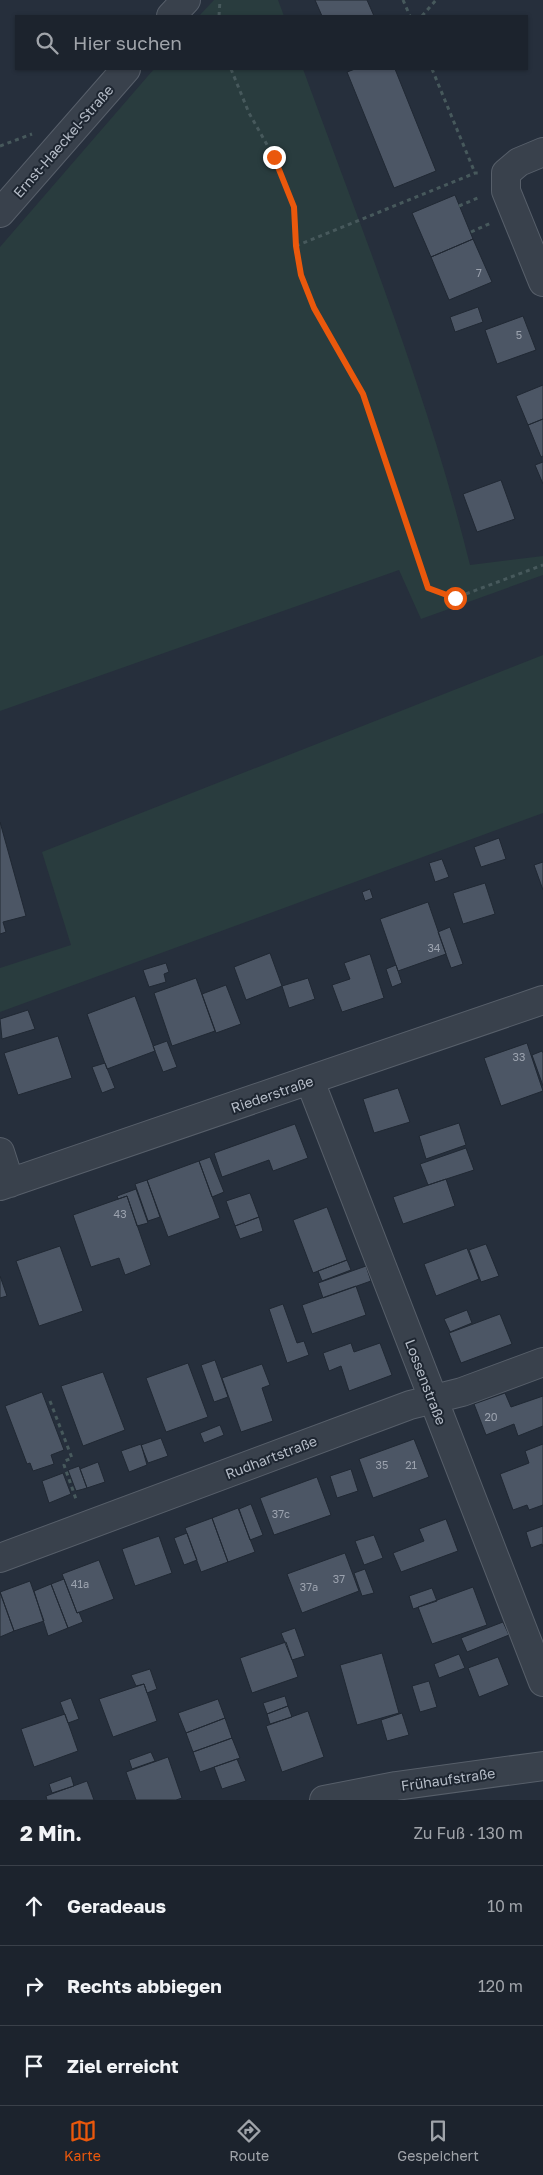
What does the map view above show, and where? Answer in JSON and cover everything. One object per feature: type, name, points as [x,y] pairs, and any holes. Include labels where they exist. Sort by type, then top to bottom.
[{"type":"street","points":[[173,15],[186,0]]},
{"type":"street","name":"Ernst-Haeckel-Straße","points":[[0,213],[125,70]]},
{"type":"street","points":[[543,152],[518,162],[506,173],[506,191],[543,282]]},
{"type":"street","name":"Riederstraße","points":[[5,1184],[543,1000]]},
{"type":"street","name":"Lossenstraße","points":[[310,1081],[543,1682]]},
{"type":"street","points":[[0,1152],[5,1184]]},
{"type":"street","name":"Rudhartstraße","points":[[0,1558],[400,1408],[432,1398],[462,1392],[543,1362]]},
{"type":"street","name":"Frühaufstraße","points":[[324,1800],[396,1786],[543,1766]]},
{"type":"path","points":[[219,15],[220,0]]},
{"type":"path","points":[[403,0],[410,15]]},
{"type":"path","points":[[423,15],[436,0]]},
{"type":"path","points":[[231,70],[249,113],[274,157],[294,207],[296,246],[301,275],[314,308],[363,394],[428,588],[455,598],[543,565]]},
{"type":"path","points":[[296,246],[475,173],[432,70]]},
{"type":"path","points":[[50,1400],[72,1458],[65,1461],[64,1465],[86,1526]]},
{"type":"shaded area","points":[[214,0],[278,0],[284,15],[200,15]]},
{"type":"shaded area","points":[[153,70],[303,70],[415,377],[435,439],[470,565],[543,556],[543,575],[421,619],[399,570],[0,711],[0,247]]},
{"type":"shaded area","points":[[543,655],[543,813],[0,1012],[0,968],[71,945],[42,852]]},
{"type":"building","points":[[315,0],[367,0],[374,15],[322,15]]},
{"type":"building","points":[[352,70],[395,70],[436,171],[394,188],[347,72]]},
{"type":"building","points":[[455,195],[473,239],[431,257],[412,213]]},
{"type":"building","points":[[473,239],[492,282],[449,300],[431,257]]},
{"type":"building","points":[[478,307],[483,322],[455,332],[450,317]]},
{"type":"building","points":[[523,316],[536,350],[497,364],[485,330]]},
{"type":"building","points":[[543,385],[543,419],[528,425],[516,396]]},
{"type":"building","points":[[543,419],[543,456],[541,457],[528,425]]},
{"type":"building","points":[[543,462],[543,484],[535,465]]},
{"type":"building","points":[[501,480],[515,519],[477,532],[463,494]]},
{"type":"building","points":[[0,822],[26,916],[3,922],[6,932],[0,934]]},
{"type":"building","points":[[499,838],[506,859],[481,867],[474,847]]},
{"type":"building","points":[[442,859],[449,877],[435,882],[429,863]]},
{"type":"building","points":[[543,862],[543,890],[534,865]]},
{"type":"building","points":[[485,883],[495,914],[463,924],[453,893]]},
{"type":"building","points":[[370,889],[373,898],[365,901],[362,892]]},
{"type":"building","points":[[428,902],[446,954],[398,971],[380,919]]},
{"type":"building","points":[[450,927],[463,964],[451,968],[438,932]]},
{"type":"building","points":[[270,953],[282,986],[246,1000],[234,967]]},
{"type":"building","points":[[370,954],[384,998],[342,1012],[332,985],[350,979],[344,963]]},
{"type":"building","points":[[166,963],[169,972],[164,974],[166,982],[149,987],[143,970]]},
{"type":"building","points":[[396,965],[402,983],[392,987],[386,969]]},
{"type":"building","points":[[196,978],[215,1031],[172,1046],[154,993]]},
{"type":"building","points":[[308,978],[315,999],[289,1008],[282,986]]},
{"type":"building","points":[[226,985],[241,1024],[216,1033],[202,994]]},
{"type":"building","points":[[135,996],[155,1051],[107,1069],[87,1014]]},
{"type":"building","points":[[28,1010],[35,1029],[2,1039],[0,1019]]},
{"type":"building","points":[[58,1036],[72,1078],[18,1095],[4,1053]]},
{"type":"building","points":[[167,1041],[177,1067],[163,1072],[153,1046]]},
{"type":"building","points":[[527,1043],[543,1091],[501,1106],[484,1058]]},
{"type":"building","points":[[542,1051],[543,1053],[543,1086],[532,1055]]},
{"type":"building","points":[[105,1063],[115,1088],[102,1093],[92,1067]]},
{"type":"building","points":[[398,1088],[410,1122],[374,1133],[363,1099]]},
{"type":"building","points":[[459,1123],[466,1145],[426,1159],[419,1136]]},
{"type":"building","points":[[295,1124],[308,1158],[273,1171],[269,1160],[222,1177],[214,1153]]},
{"type":"building","points":[[466,1148],[474,1170],[428,1185],[420,1164]]},
{"type":"building","points":[[210,1157],[224,1192],[212,1197],[199,1161]]},
{"type":"building","points":[[199,1161],[220,1218],[168,1237],[147,1180]]},
{"type":"building","points":[[446,1179],[455,1206],[403,1224],[393,1197]]},
{"type":"building","points":[[147,1180],[160,1217],[148,1221],[135,1184]]},
{"type":"building","points":[[136,1189],[148,1223],[137,1226],[127,1196],[118,1199],[117,1196]]},
{"type":"building","points":[[250,1193],[259,1217],[235,1226],[226,1201]]},
{"type":"building","points":[[127,1196],[151,1265],[125,1275],[119,1258],[91,1267],[73,1215]]},
{"type":"building","points":[[327,1207],[347,1260],[313,1273],[293,1220]]},
{"type":"building","points":[[259,1217],[263,1231],[240,1239],[235,1226]]},
{"type":"building","points":[[486,1244],[499,1276],[481,1282],[469,1250]]},
{"type":"building","points":[[60,1246],[83,1311],[39,1326],[16,1261]]},
{"type":"building","points":[[467,1248],[479,1279],[436,1296],[424,1264]]},
{"type":"building","points":[[347,1260],[351,1270],[322,1281],[318,1271]]},
{"type":"building","points":[[366,1266],[371,1281],[323,1298],[318,1283]]},
{"type":"building","points":[[0,1276],[7,1296],[0,1298]]},
{"type":"building","points":[[356,1286],[366,1315],[312,1334],[302,1305]]},
{"type":"building","points":[[283,1304],[297,1343],[304,1341],[309,1355],[287,1363],[269,1309]]},
{"type":"building","points":[[467,1310],[472,1323],[450,1332],[444,1319]]},
{"type":"building","points":[[500,1314],[512,1344],[461,1363],[449,1333]]},
{"type":"building","points":[[351,1343],[354,1352],[380,1343],[392,1375],[349,1391],[341,1366],[329,1371],[323,1353]]},
{"type":"building","points":[[215,1360],[228,1397],[214,1402],[201,1365]]},
{"type":"building","points":[[188,1363],[208,1417],[166,1432],[146,1378]]},
{"type":"building","points":[[262,1364],[270,1385],[262,1388],[273,1421],[241,1432],[222,1378]]},
{"type":"building","points":[[103,1372],[125,1430],[83,1446],[61,1386]]},
{"type":"building","points":[[42,1392],[64,1450],[51,1455],[54,1464],[33,1471],[30,1463],[27,1464],[5,1406]]},
{"type":"building","points":[[505,1393],[511,1407],[543,1396],[543,1426],[518,1436],[514,1424],[486,1435],[474,1404]]},
{"type":"building","points":[[220,1425],[224,1435],[204,1443],[200,1433]]},
{"type":"building","points":[[161,1438],[168,1456],[148,1463],[141,1445]]},
{"type":"building","points":[[414,1439],[429,1477],[373,1498],[359,1459]]},
{"type":"building","points":[[141,1444],[147,1465],[129,1472],[121,1451]]},
{"type":"building","points":[[543,1444],[543,1505],[529,1510],[527,1505],[513,1510],[500,1474],[529,1463],[525,1451]]},
{"type":"building","points":[[98,1462],[105,1482],[87,1488],[80,1469]]},
{"type":"building","points":[[79,1466],[87,1488],[76,1491],[68,1470]]},
{"type":"building","points":[[351,1469],[358,1491],[337,1498],[330,1476]]},
{"type":"building","points":[[63,1473],[71,1494],[49,1503],[42,1481]]},
{"type":"building","points":[[317,1477],[331,1515],[274,1535],[260,1498]]},
{"type":"building","points":[[251,1504],[263,1535],[250,1540],[239,1509]]},
{"type":"building","points":[[238,1508],[255,1552],[228,1562],[212,1518]]},
{"type":"building","points":[[212,1518],[228,1562],[201,1572],[185,1528]]},
{"type":"building","points":[[446,1519],[458,1551],[401,1572],[393,1553],[424,1541],[419,1529]]},
{"type":"building","points":[[543,1526],[543,1547],[542,1544],[531,1548],[526,1532]]},
{"type":"building","points":[[187,1533],[197,1560],[184,1565],[174,1538]]},
{"type":"building","points":[[374,1535],[383,1558],[364,1565],[355,1541]]},
{"type":"building","points":[[159,1536],[172,1573],[135,1586],[122,1549]]},
{"type":"building","points":[[345,1553],[359,1591],[302,1613],[287,1574]]},
{"type":"building","points":[[99,1560],[114,1599],[77,1613],[62,1574]]},
{"type":"building","points":[[365,1569],[374,1593],[362,1596],[354,1573]]},
{"type":"building","points":[[64,1579],[77,1613],[79,1612],[83,1622],[68,1628],[51,1584]]},
{"type":"building","points":[[30,1581],[44,1621],[14,1631],[0,1592]]},
{"type":"building","points":[[51,1584],[68,1628],[48,1636],[34,1591]]},
{"type":"building","points":[[473,1587],[487,1625],[432,1644],[418,1607]]},
{"type":"building","points":[[432,1588],[437,1601],[413,1609],[409,1596]]},
{"type":"building","points":[[0,1592],[14,1631],[0,1637]]},
{"type":"building","points":[[503,1622],[509,1635],[467,1652],[461,1638]]},
{"type":"building","points":[[295,1628],[305,1656],[292,1660],[281,1633]]},
{"type":"building","points":[[286,1642],[298,1677],[252,1693],[240,1658]]},
{"type":"building","points":[[382,1653],[399,1713],[357,1725],[340,1665]]},
{"type":"building","points":[[459,1654],[465,1668],[439,1678],[434,1664]]},
{"type":"building","points":[[498,1657],[509,1685],[479,1697],[468,1668]]},
{"type":"building","points":[[150,1669],[157,1689],[147,1693],[144,1684],[136,1686],[131,1675]]},
{"type":"building","points":[[429,1681],[437,1707],[420,1712],[412,1686]]},
{"type":"building","points":[[144,1684],[157,1721],[113,1737],[99,1699]]},
{"type":"building","points":[[285,1696],[288,1706],[267,1714],[263,1703]]},
{"type":"building","points":[[71,1698],[79,1719],[68,1723],[60,1702]]},
{"type":"building","points":[[218,1699],[225,1718],[186,1733],[178,1713]]},
{"type":"building","points":[[288,1706],[292,1717],[270,1724],[267,1714]]},
{"type":"building","points":[[308,1711],[324,1757],[282,1772],[266,1726]]},
{"type":"building","points":[[402,1713],[409,1735],[387,1741],[381,1720]]},
{"type":"building","points":[[65,1714],[78,1751],[34,1767],[21,1729]]},
{"type":"building","points":[[225,1718],[232,1738],[193,1752],[186,1733]]},
{"type":"building","points":[[232,1738],[240,1758],[200,1772],[193,1752]]},
{"type":"building","points":[[151,1752],[155,1761],[132,1769],[129,1760]]},
{"type":"building","points":[[168,1757],[182,1798],[176,1800],[136,1800],[126,1772]]},
{"type":"building","points":[[237,1759],[246,1781],[222,1789],[214,1767]]},
{"type":"building","points":[[71,1776],[74,1786],[52,1793],[49,1784]]},
{"type":"building","points":[[87,1781],[94,1800],[47,1800],[46,1796]]},
{"type":"route","points":[[274,157],[294,207],[296,246],[301,275],[314,308],[363,394],[428,588],[455,598]]}]
